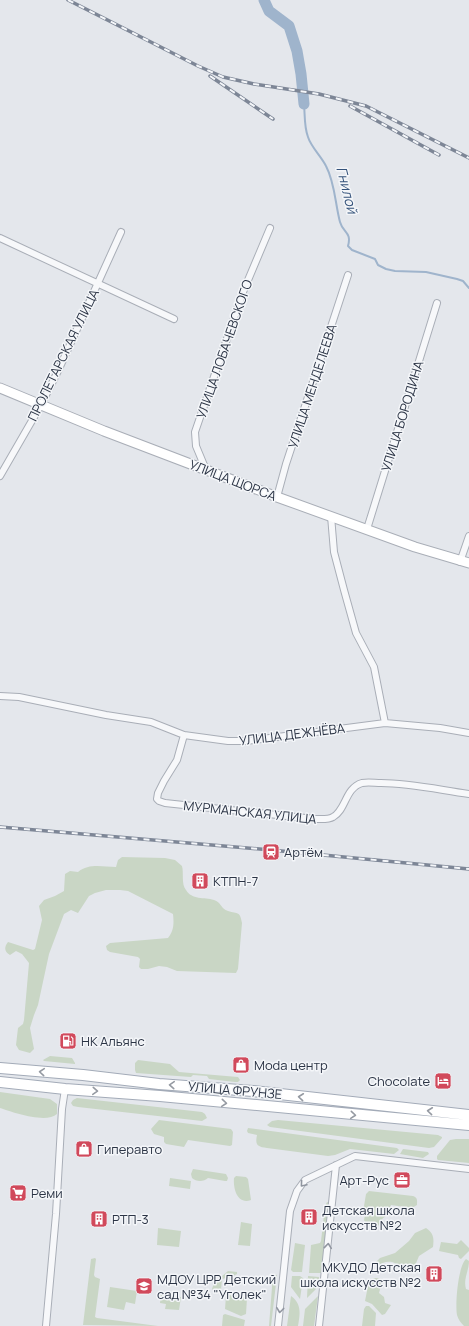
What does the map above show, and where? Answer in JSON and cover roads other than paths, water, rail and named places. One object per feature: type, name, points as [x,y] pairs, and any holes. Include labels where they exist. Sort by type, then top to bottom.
[{"type":"main road","name":"УЛИЦА ЩОРСА","points":[[0,388],[104,431],[277,497],[415,547],[465,562]]},
{"type":"main road","name":"УЛИЦА ФРУНЗЕ","points":[[0,1068],[83,1075],[159,1084],[253,1091],[469,1115]]},
{"type":"main road","name":"УЛИЦА ФРУНЗЕ","points":[[0,1082],[469,1125]]},
{"type":"street","name":"УЛИЦА ЛОБАЧЕВСКОГО","points":[[206,470],[196,446],[195,432],[243,292],[270,228]]},
{"type":"street","name":"ПРОЛЕТАРСКАЯ УЛИЦА","points":[[0,476],[41,405],[71,343],[121,232]]},
{"type":"street","points":[[0,238],[174,320]]},
{"type":"street","name":"УЛИЦА МЕНДЕЛЕЕВА","points":[[277,497],[286,464],[348,275]]},
{"type":"street","name":"УЛИЦА БОРОДИНА","points":[[367,530],[437,303]]},
{"type":"street","points":[[331,516],[334,552],[356,633],[374,667],[385,723]]},
{"type":"street","points":[[465,562],[469,536]]},
{"type":"street","name":"УЛИЦА ДЕЖНЁВА","points":[[0,696],[19,697],[106,715],[151,722],[184,735],[228,741],[246,741],[385,723],[469,732]]},
{"type":"street","name":"МУРМАНСКАЯ УЛИЦА","points":[[184,735],[177,760],[158,793],[157,799],[159,802],[314,819],[332,818],[341,809],[348,794],[362,784],[394,783],[469,794]]},
{"type":"street","points":[[46,1326],[65,1089]]},
{"type":"street","points":[[278,1326],[292,1202],[297,1191],[305,1180],[355,1156],[469,1169]]},
{"type":"street","points":[[319,1326],[336,1165]]},
{"type":"waterway","name":"Гнилой","points":[[264,0],[269,11],[289,26],[297,51],[304,104]]},
{"type":"waterway","name":"Гнилой","points":[[304,104],[305,125],[309,141],[324,162],[329,173],[341,226],[349,238],[348,246],[352,250],[375,259],[378,265],[386,269],[395,271],[426,272],[457,279],[463,281],[469,288]]},
{"type":"railway","points":[[68,0],[198,66],[223,77],[254,84],[319,94],[366,106],[469,158]]},
{"type":"railway","points":[[210,76],[273,119]]},
{"type":"railway","points":[[350,106],[439,155]]},
{"type":"railway","points":[[0,827],[271,850],[469,869]]},
{"type":"place","name":"Артём","points":[[271,852]]},
{"type":"place","name":"КТПН-7","points":[[200,881]]},
{"type":"place","name":"НК Альянс","points":[[68,1041]]},
{"type":"place","name":"Moda центр","points":[[241,1065]]},
{"type":"place","name":"Chocolate","points":[[443,1081]]},
{"type":"place","name":"Гиперавто","points":[[84,1149]]},
{"type":"place","name":"Арт-Рус","points":[[402,1180]]},
{"type":"place","name":"Реми","points":[[18,1193]]},
{"type":"place","name":"Детская школа искусств №2","points":[[309,1217]]},
{"type":"place","name":"РТП-3","points":[[99,1219]]},
{"type":"place","name":"МКУДО Детская школа искусств №2","points":[[434,1274]]},
{"type":"place","name":"МДОУ ЦРР Детский сад №34 \"Уголек\"","points":[[144,1286]]}]
